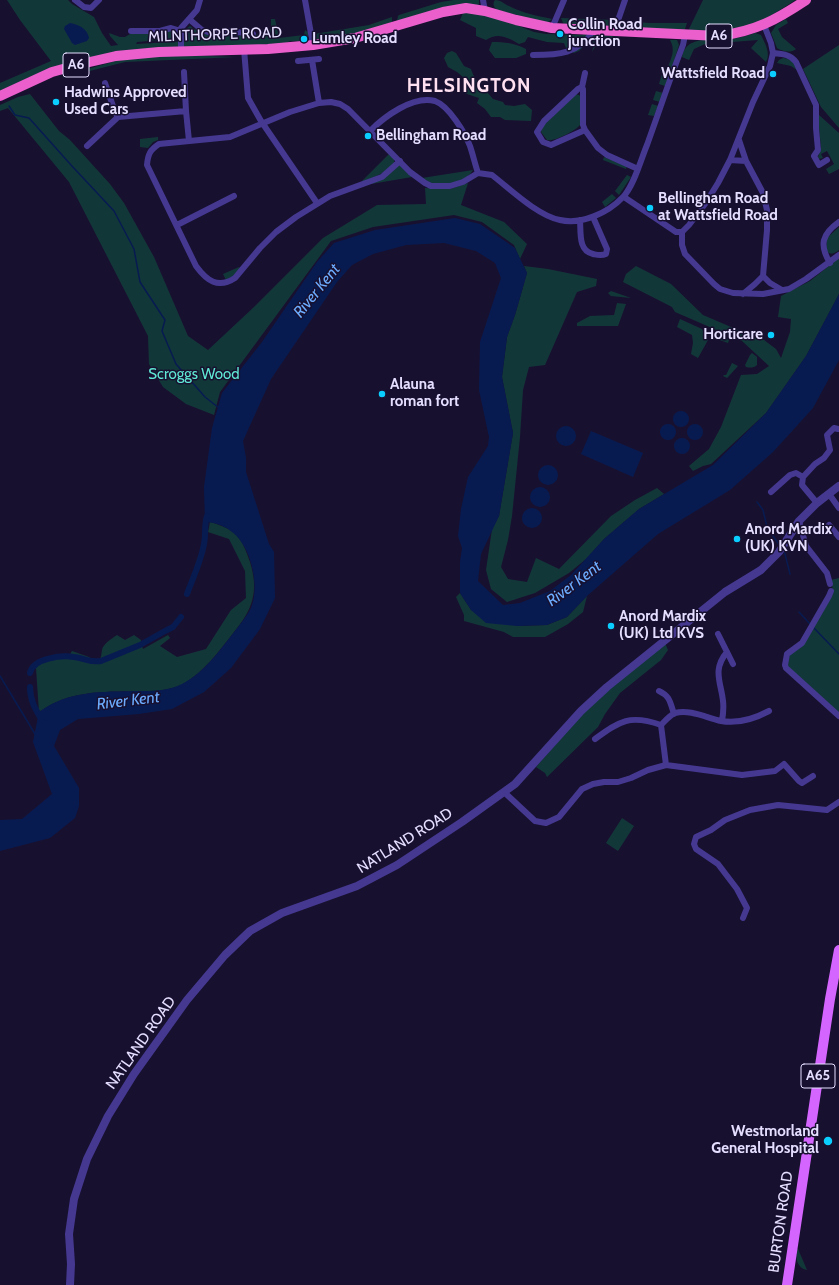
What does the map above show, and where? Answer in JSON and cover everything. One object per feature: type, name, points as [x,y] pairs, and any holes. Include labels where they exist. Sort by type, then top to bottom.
[{"type":"highway","name":"MILNTHORPE ROAD","points":[[0,96],[52,72],[81,64],[138,53],[268,49],[313,45],[355,38],[443,12],[466,8],[485,11],[552,28],[719,36],[764,25],[806,0]]},
{"type":"main road","name":"BURTON ROAD","points":[[787,1285],[830,993],[839,950]]},
{"type":"street","points":[[75,0],[84,7],[91,8]]},
{"type":"street","points":[[91,8],[99,0]]},
{"type":"street","points":[[181,51],[181,31],[197,10],[200,0]]},
{"type":"street","points":[[305,0],[313,45]]},
{"type":"street","points":[[483,0],[485,11]]},
{"type":"street","points":[[552,28],[564,0]]},
{"type":"street","points":[[614,32],[625,0]]},
{"type":"street","points":[[91,8],[95,16]]},
{"type":"street","points":[[189,19],[202,30],[208,32],[215,33],[228,31],[253,34]]},
{"type":"street","points":[[624,197],[676,232],[682,232],[689,225],[705,204],[730,160],[753,102],[770,66],[773,53],[764,25]]},
{"type":"street","points":[[243,26],[243,33]]},
{"type":"street","points":[[131,31],[160,31],[171,28],[181,31]]},
{"type":"street","points":[[533,55],[564,53],[575,49],[584,42],[593,31]]},
{"type":"street","points":[[400,161],[382,177],[350,187],[317,203],[276,232],[260,248],[235,278],[230,281],[217,284],[203,276],[196,266],[147,165],[148,155],[152,149],[159,144],[230,137],[290,112],[319,103],[331,102],[340,104],[348,109],[419,179],[431,186],[442,187],[457,185],[478,173],[492,176],[541,212],[560,220],[580,220],[593,217],[624,197],[638,169],[683,45],[685,35]]},
{"type":"street","points":[[244,49],[248,98],[263,124],[317,203]]},
{"type":"street","points":[[773,53],[793,57],[796,62],[816,105],[818,150],[814,156],[819,165],[827,160]]},
{"type":"street","points":[[298,61],[319,59]]},
{"type":"street","points":[[312,60],[319,103]]},
{"type":"street","points":[[184,72],[189,141]]},
{"type":"street","points":[[585,73],[582,87],[584,130],[598,148],[607,156],[638,169]]},
{"type":"street","points":[[105,83],[118,118]]},
{"type":"street","points":[[582,87],[544,121],[537,132],[543,142],[551,145],[584,130]]},
{"type":"street","points":[[370,131],[382,119],[401,107],[426,100],[436,102],[445,108],[460,125],[470,146],[478,173]]},
{"type":"street","points":[[87,146],[118,118],[186,111]]},
{"type":"street","points":[[738,140],[746,160],[763,193],[767,210],[767,230],[762,276],[743,294]]},
{"type":"street","points":[[730,160],[746,160]]},
{"type":"street","points":[[177,225],[234,196]]},
{"type":"street","points":[[580,220],[582,245],[584,250],[590,254],[601,256],[606,254],[607,249],[593,217]]},
{"type":"street","points":[[830,263],[824,254],[823,242],[825,235],[839,222]]},
{"type":"street","points":[[682,232],[682,245],[685,254],[720,289],[732,293],[763,294],[789,289],[830,263],[839,255]]},
{"type":"street","points":[[762,276],[782,290]]},
{"type":"street","points":[[816,503],[802,485],[803,477],[815,464],[824,458],[830,450],[827,435],[834,428],[838,428]]},
{"type":"street","points":[[771,492],[790,475],[796,473],[803,477]]},
{"type":"street","name":"NATLAND ROAD","points":[[70,1285],[71,1264],[69,1234],[74,1198],[87,1159],[108,1116],[134,1074],[187,1000],[225,955],[250,931],[282,913],[357,886],[397,865],[462,822],[515,784],[581,710],[607,687],[725,592],[761,570],[782,549],[799,521],[816,503],[839,486]]},
{"type":"street","points":[[828,494],[839,508]]},
{"type":"street","points":[[799,521],[806,546],[827,573],[830,588],[829,596],[810,630],[802,643],[787,654],[785,665],[786,668],[839,716]]},
{"type":"street","points":[[829,525],[838,533]]},
{"type":"street","points":[[718,634],[733,664]]},
{"type":"street","points":[[722,721],[724,702],[719,682],[718,665],[727,652]]},
{"type":"street","points":[[659,691],[666,694],[674,714]]},
{"type":"street","points":[[661,725],[674,714],[690,713],[722,721],[736,722],[751,719],[769,711]]},
{"type":"street","points":[[595,739],[625,721],[640,719],[661,725]]},
{"type":"street","points":[[661,725],[666,765]]},
{"type":"street","points":[[504,792],[534,821],[546,823],[559,817],[582,789],[593,784],[618,782],[648,770],[666,765],[742,775],[775,771],[784,764],[799,781],[802,782],[813,776]]},
{"type":"street","points":[[743,918],[747,908],[737,889],[718,864],[696,850],[694,844],[696,837],[711,830],[725,820],[750,810],[778,805],[827,810],[839,802]]},
{"type":"green space","points":[[7,0],[68,0],[94,17],[111,46],[118,45],[109,33],[120,37],[125,37],[132,33],[168,30],[174,32],[175,37],[172,39],[137,42],[136,44],[189,41],[185,35],[186,29],[190,26],[195,30],[231,35],[257,35],[264,32],[266,33],[271,28],[271,19],[275,19],[279,38],[304,35],[305,30],[308,32],[308,37],[303,41],[290,41],[284,44],[157,48],[30,77],[0,91],[0,83],[51,61]]},
{"type":"green space","points":[[454,0],[479,0],[479,4],[397,21],[399,15],[441,2]]},
{"type":"green space","points":[[495,0],[501,1],[525,12],[552,19],[547,23],[497,10],[494,5]]},
{"type":"green space","points":[[703,0],[795,0],[753,25],[720,32],[688,31]]},
{"type":"green space","points":[[463,13],[476,13],[508,19],[519,26],[534,32],[546,34],[582,35],[586,33],[588,42],[579,51],[574,53],[566,48],[564,43],[547,42],[528,37],[525,42],[519,44],[502,36],[494,36],[486,40],[476,36],[476,28],[460,20]]},
{"type":"green space","points":[[392,17],[392,22],[368,31],[317,40],[314,34],[369,25]]},
{"type":"green space","points":[[561,18],[614,20],[612,27],[566,25],[563,23]]},
{"type":"green space","points":[[786,19],[788,23],[778,29],[782,37],[796,49],[789,51],[784,51],[777,48],[771,33],[776,25]]},
{"type":"green space","points":[[620,21],[687,23],[684,32],[620,29],[618,26]]},
{"type":"green space","points":[[755,33],[761,35],[766,45],[768,56],[766,62],[751,48],[758,40],[705,44],[694,49],[689,60],[682,57],[685,49],[690,44],[697,41],[730,39],[744,37]]},
{"type":"green space","points":[[597,34],[619,37],[609,41],[603,41],[596,46],[592,52],[594,44],[590,36]]},
{"type":"green space","points":[[670,40],[677,40],[679,45],[670,73],[660,71],[661,68],[667,69],[671,58],[673,47]]},
{"type":"green space","points":[[492,42],[518,45],[526,49],[526,54],[516,58],[495,58],[489,50]]},
{"type":"green space","points":[[839,45],[839,128],[821,107],[803,69]]},
{"type":"green space","points":[[452,51],[456,53],[464,66],[471,69],[480,89],[487,92],[493,99],[503,102],[505,105],[514,106],[525,104],[532,110],[531,121],[505,120],[500,117],[491,117],[485,109],[477,103],[479,98],[464,93],[463,77],[448,67],[444,58],[447,53]]},
{"type":"green space","points":[[177,55],[236,57],[125,62],[62,78],[70,74],[119,60]]},
{"type":"green space","points":[[783,58],[792,61],[797,70],[791,66],[777,63]]},
{"type":"green space","points":[[662,74],[669,76],[665,86],[659,84]]},
{"type":"green space","points":[[656,91],[663,93],[660,102],[653,100]]},
{"type":"green space","name":"Scroggs Wood","points":[[30,94],[59,131],[70,140],[110,184],[124,203],[154,257],[188,336],[208,350],[254,307],[323,238],[377,205],[426,204],[425,188],[450,189],[468,183],[461,205],[504,222],[527,244],[520,259],[514,245],[482,222],[454,215],[373,227],[331,241],[220,392],[214,415],[186,404],[163,387],[149,364],[148,336],[69,182],[8,108],[0,111],[0,105],[18,97]]},
{"type":"green space","points":[[576,94],[581,97],[580,125],[564,136],[547,140],[541,132],[543,126]]},
{"type":"green space","points":[[652,104],[658,106],[654,116],[648,115]]},
{"type":"green space","points":[[819,115],[839,133],[839,169],[829,174],[826,169],[834,164],[827,151],[821,154],[823,158],[819,159],[818,157],[821,147]]},
{"type":"green space","points":[[158,137],[158,140],[153,142],[148,148],[140,147],[140,139]]},
{"type":"green space","points":[[389,154],[394,159],[394,163],[379,175],[361,182]]},
{"type":"green space","points":[[604,157],[627,166],[626,169],[603,160]]},
{"type":"green space","points":[[399,164],[412,177],[371,184]]},
{"type":"green space","points":[[473,170],[466,178],[456,183],[445,185],[434,184],[422,178]]},
{"type":"green space","points":[[627,175],[631,177],[619,195],[615,191]]},
{"type":"green space","points":[[612,194],[616,198],[605,207],[602,202]]},
{"type":"green space","points":[[839,227],[839,250],[834,253],[829,253],[826,251],[827,238]]},
{"type":"green space","points":[[839,258],[839,294],[806,356],[766,413],[711,464],[693,471],[689,466],[709,449],[721,427],[741,375],[757,374],[769,366],[742,341],[675,312],[672,307],[623,282],[626,274],[636,266],[671,284],[703,315],[745,333],[746,336],[764,340],[776,349],[781,358],[790,332],[791,319],[778,317],[781,296],[810,281]]},
{"type":"green space","points":[[524,266],[548,269],[597,279],[596,286],[577,292],[545,365],[529,367],[523,390],[512,516],[501,567],[508,579],[527,582],[536,558],[559,569],[611,516],[657,488],[664,494],[639,509],[604,539],[586,559],[569,573],[535,593],[507,602],[491,589],[486,570],[492,529],[499,516],[513,433],[502,377],[507,337],[527,273]]},
{"type":"green space","points":[[239,267],[240,268],[233,276],[226,280],[223,274]]},
{"type":"green space","points":[[611,291],[631,298],[611,296],[608,293]]},
{"type":"green space","points":[[617,303],[626,304],[618,326],[577,326],[577,323],[590,316],[614,315]]},
{"type":"green space","points":[[680,319],[702,329],[708,340],[698,358],[691,354],[693,343],[692,335],[677,327]]},
{"type":"green space","points":[[712,333],[729,340],[728,343],[714,338],[711,335]]},
{"type":"green space","points":[[752,353],[757,357],[757,365],[752,368],[746,367],[745,365]]},
{"type":"green space","points":[[732,363],[738,366],[727,378],[723,376],[726,375]]},
{"type":"green space","points":[[210,522],[232,531],[240,540],[250,562],[254,582],[254,591],[250,607],[246,615],[241,624],[211,661],[191,679],[173,688],[155,691],[99,692],[74,696],[51,705],[39,712],[36,668],[45,660],[54,658],[67,659],[72,651],[89,657],[95,661],[99,660],[104,646],[117,635],[125,640],[134,635],[141,640],[143,649],[168,635],[170,638],[160,646],[177,657],[206,649],[231,610],[246,598],[245,571],[229,539],[208,532]]},
{"type":"green space","points":[[839,578],[839,713],[787,665],[790,654],[798,649],[833,592],[831,580]]},
{"type":"green space","points":[[460,593],[471,610],[517,626],[547,625],[567,617],[587,596],[583,612],[568,624],[545,637],[513,637],[504,632],[464,621],[464,615],[456,597]]},
{"type":"green space","points":[[665,643],[668,650],[661,660],[620,693],[598,727],[547,777],[545,773],[536,767],[580,716],[610,687]]},
{"type":"green space","points":[[622,818],[634,826],[618,851],[606,843]]},
{"type":"green space","points":[[797,1249],[807,1270],[799,1265],[796,1256]]},
{"type":"water","points":[[70,23],[84,29],[89,38],[87,41],[75,45],[72,43],[64,29],[65,26]]},
{"type":"water","name":"River Kent","points":[[455,218],[480,224],[515,248],[527,273],[507,337],[502,377],[513,433],[499,516],[481,554],[478,581],[503,605],[520,603],[550,591],[571,575],[604,539],[639,509],[713,465],[766,413],[806,356],[839,294],[839,360],[813,408],[773,452],[730,490],[658,534],[587,596],[567,617],[547,625],[517,626],[486,623],[471,610],[460,593],[460,562],[462,548],[458,536],[461,509],[468,477],[488,446],[489,437],[479,390],[480,342],[501,278],[495,263],[476,251],[444,243],[406,245],[373,254],[352,265],[337,282],[271,379],[243,441],[246,458],[246,472],[269,544],[274,552],[275,598],[260,629],[231,668],[204,692],[172,709],[139,714],[78,719],[60,730],[54,746],[79,788],[79,806],[75,818],[50,838],[0,851],[0,820],[22,819],[52,794],[33,742],[39,712],[50,705],[74,696],[99,692],[160,690],[172,688],[182,684],[197,674],[211,660],[242,622],[251,608],[255,587],[253,572],[244,546],[235,535],[225,527],[205,522],[204,487],[212,428],[222,393],[262,342],[317,262],[334,243],[375,230]]},
{"type":"water","points":[[681,411],[687,413],[689,419],[687,425],[681,427],[675,425],[673,419],[675,413]]},
{"type":"water","points":[[668,424],[674,426],[676,432],[674,438],[668,440],[662,438],[660,432],[662,426]]},
{"type":"water","points":[[695,424],[701,426],[703,432],[701,438],[695,440],[689,438],[687,432],[689,426]]},
{"type":"water","points":[[566,426],[573,429],[576,436],[573,443],[566,446],[559,443],[556,436],[559,429]]},
{"type":"water","points":[[591,431],[643,453],[633,477],[581,454]]},
{"type":"water","points":[[682,438],[688,440],[690,446],[688,452],[682,454],[676,452],[674,446],[676,440]]},
{"type":"water","points":[[548,465],[555,468],[558,475],[555,482],[548,485],[541,482],[538,475],[541,468]]},
{"type":"water","points":[[540,487],[547,490],[550,497],[547,504],[540,507],[533,504],[530,497],[533,490]]},
{"type":"water","points":[[532,508],[539,511],[542,518],[539,525],[532,528],[525,525],[522,518],[525,511]]},
{"type":"waterway","points":[[9,106],[15,115],[29,118],[114,211],[134,249],[140,282],[165,320],[162,331],[176,364],[205,397],[219,408]]},
{"type":"waterway","points":[[757,502],[763,510],[767,527],[780,546]]},
{"type":"waterway","points":[[187,594],[203,550],[207,516]]},
{"type":"waterway","points":[[783,550],[790,574]]},
{"type":"waterway","points":[[799,612],[810,624]]},
{"type":"waterway","points":[[30,673],[36,664],[56,657],[69,656],[101,661],[140,645],[173,627],[181,617]]},
{"type":"waterway","points":[[813,627],[839,654]]},
{"type":"waterway","points":[[0,676],[35,734]]},
{"type":"waterway","points":[[30,687],[33,704],[42,720]]},
{"type":"place","name":"Collin Road junction","points":[[560,34]]},
{"type":"place","name":"Lumley Road","points":[[304,39]]},
{"type":"place","name":"Wattsfield Road","points":[[773,74]]},
{"type":"place","name":"Hadwins Approved Used Cars","points":[[56,102]]},
{"type":"place","name":"Bellingham Road","points":[[368,136]]},
{"type":"place","name":"Bellingham Road at Wattsfield Road","points":[[650,208]]},
{"type":"place","name":"Horticare","points":[[771,335]]},
{"type":"place","name":"Alauna roman fort","points":[[382,394]]},
{"type":"place","name":"Anord Mardix (UK) KVN","points":[[737,539]]},
{"type":"place","name":"Anord Mardix (UK) Ltd KVS","points":[[611,626]]},
{"type":"place","name":"Westmorland General Hospital","points":[[828,1141]]},
{"type":"district","name":"HELSINGTON","points":[[469,86]]}]
